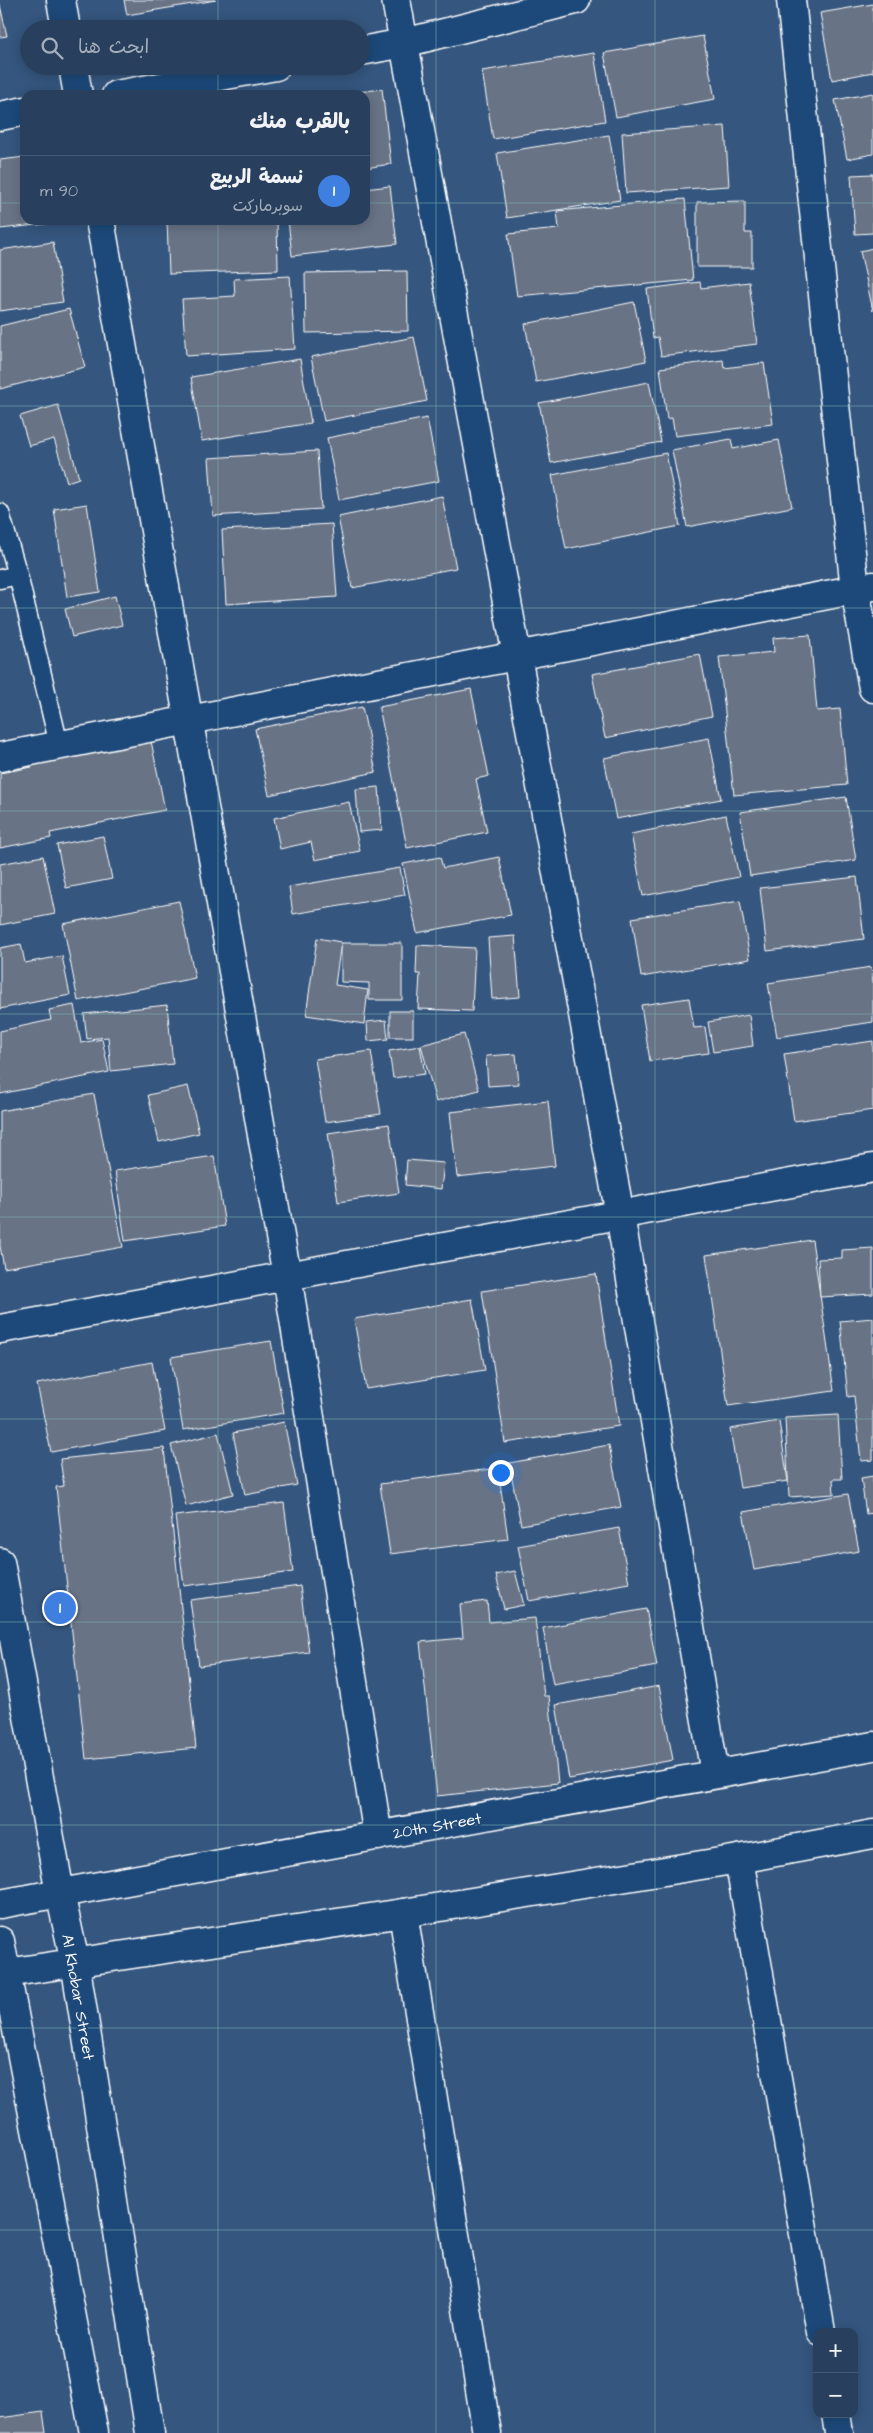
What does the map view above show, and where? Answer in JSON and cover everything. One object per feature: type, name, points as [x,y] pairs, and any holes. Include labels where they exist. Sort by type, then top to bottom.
[{"type":"street","points":[[61,0],[64,20]]},
{"type":"street","points":[[396,0],[620,1215],[715,1774]]},
{"type":"street","points":[[370,49],[404,43],[576,0]]},
{"type":"street","points":[[791,0],[864,587],[873,688]]},
{"type":"street","points":[[75,75],[77,90]]},
{"type":"street","points":[[144,90],[226,75]]},
{"type":"street","points":[[0,116],[20,112]]},
{"type":"street","points":[[101,225],[288,1276],[378,1836]]},
{"type":"street","points":[[0,756],[864,587]]},
{"type":"street","points":[[0,1329],[873,1168]]},
{"type":"street","name":"Al Khobar Street","points":[[0,1562],[74,1962],[150,2433]]},
{"type":"street","name":"20th Street","points":[[0,1904],[873,1746]]},
{"type":"street","points":[[3,1974],[739,1859],[873,1834]]},
{"type":"street","points":[[739,1859],[820,2328]]},
{"type":"street","points":[[403,1913],[488,2433]]},
{"type":"street","points":[[0,1941],[3,1974],[94,2433]]},
{"type":"street","points":[[837,2418],[839,2433]]},
{"type":"lane","points":[[0,513],[18,575],[59,745]]},
{"type":"lane","points":[[0,579],[18,575]]},
{"type":"building","points":[[124,0],[216,0],[127,15]]},
{"type":"building","points":[[873,4],[873,72],[832,80],[820,13]]},
{"type":"building","points":[[0,5],[7,36],[0,37]]},
{"type":"building","points":[[703,36],[715,99],[616,117],[604,53]]},
{"type":"building","points":[[594,53],[605,121],[493,139],[482,71]]},
{"type":"building","points":[[382,89],[391,164],[370,167],[370,90]]},
{"type":"building","points":[[873,93],[873,154],[847,159],[835,100]]},
{"type":"building","points":[[725,126],[729,186],[626,193],[622,133]]},
{"type":"building","points":[[609,135],[620,200],[507,218],[497,153]]},
{"type":"building","points":[[20,158],[20,225],[37,225],[0,229],[0,160]]},
{"type":"building","points":[[873,174],[873,233],[855,234],[851,175]]},
{"type":"building","points":[[390,186],[397,244],[292,256],[289,225],[370,225],[370,188]]},
{"type":"building","points":[[685,199],[693,280],[517,296],[508,234],[559,229],[557,211]]},
{"type":"building","points":[[745,201],[745,233],[752,233],[752,267],[697,267],[697,202]]},
{"type":"building","points":[[167,225],[277,225],[278,270],[169,274]]},
{"type":"building","points":[[53,242],[63,302],[0,311],[0,250]]},
{"type":"building","points":[[873,248],[873,311],[860,251]]},
{"type":"building","points":[[407,271],[408,331],[306,333],[305,273]]},
{"type":"building","points":[[290,276],[295,349],[186,356],[182,299],[235,296],[234,279]]},
{"type":"building","points":[[700,282],[701,288],[749,282],[757,344],[661,356],[658,337],[653,338],[647,289]]},
{"type":"building","points":[[634,302],[646,361],[536,382],[525,324]]},
{"type":"building","points":[[69,309],[85,367],[0,389],[0,326]]},
{"type":"building","points":[[414,337],[427,401],[324,421],[311,357]]},
{"type":"building","points":[[300,359],[311,423],[202,441],[191,377]]},
{"type":"building","points":[[723,360],[724,368],[764,363],[773,424],[675,436],[672,418],[667,419],[660,368]]},
{"type":"building","points":[[649,382],[661,442],[551,463],[539,403]]},
{"type":"building","points":[[58,405],[79,478],[67,482],[54,439],[29,446],[20,416]]},
{"type":"building","points":[[427,418],[439,481],[339,500],[327,438]]},
{"type":"building","points":[[731,439],[733,449],[779,440],[792,507],[687,527],[672,450]]},
{"type":"building","points":[[317,451],[321,509],[213,516],[209,458]]},
{"type":"building","points":[[666,453],[680,526],[566,549],[552,475]]},
{"type":"building","points":[[442,496],[456,568],[352,588],[338,517]]},
{"type":"building","points":[[87,504],[100,592],[67,597],[54,509]]},
{"type":"building","points":[[332,524],[337,597],[226,604],[222,530]]},
{"type":"building","points":[[115,596],[122,625],[72,637],[65,609]]},
{"type":"building","points":[[810,635],[817,711],[840,709],[847,785],[734,795],[719,657],[774,652],[773,638]]},
{"type":"building","points":[[700,654],[712,716],[605,738],[592,674]]},
{"type":"building","points":[[471,689],[489,776],[476,779],[487,832],[407,848],[379,707]]},
{"type":"building","points":[[362,707],[376,772],[269,795],[255,729]]},
{"type":"building","points":[[150,736],[165,810],[50,833],[51,838],[0,848],[0,773],[32,767],[31,759]]},
{"type":"building","points":[[709,738],[721,799],[616,819],[604,758]]},
{"type":"building","points":[[379,787],[382,830],[359,832],[356,789]]},
{"type":"building","points":[[846,797],[856,860],[750,876],[740,812]]},
{"type":"building","points":[[349,802],[360,851],[315,860],[311,842],[280,849],[274,818]]},
{"type":"building","points":[[726,815],[739,877],[643,896],[631,834]]},
{"type":"building","points":[[103,836],[112,879],[66,888],[57,845]]},
{"type":"building","points":[[43,856],[55,914],[0,925],[0,864]]},
{"type":"building","points":[[440,857],[443,868],[499,857],[511,915],[417,933],[403,864]]},
{"type":"building","points":[[400,868],[405,895],[293,914],[289,887]]},
{"type":"building","points":[[857,877],[864,939],[767,951],[760,888]]},
{"type":"building","points":[[179,901],[195,978],[78,1001],[63,924]]},
{"type":"building","points":[[740,901],[750,959],[641,977],[632,918]]},
{"type":"building","points":[[515,936],[520,997],[492,999],[488,938]]},
{"type":"building","points":[[317,938],[341,942],[335,985],[368,990],[364,1024],[306,1015]]},
{"type":"building","points":[[341,943],[402,943],[402,1000],[369,1000],[369,983],[341,982]]},
{"type":"building","points":[[21,944],[25,963],[62,956],[70,995],[0,1009],[0,948]]},
{"type":"building","points":[[417,945],[475,948],[472,1011],[418,1009],[420,974],[416,974]]},
{"type":"building","points":[[871,967],[873,1022],[777,1037],[768,983]]},
{"type":"building","points":[[689,998],[694,1028],[705,1027],[709,1053],[650,1061],[641,1005]]},
{"type":"building","points":[[74,1005],[81,1043],[102,1039],[109,1072],[0,1094],[0,1031],[51,1020],[49,1010]]},
{"type":"building","points":[[167,1005],[173,1064],[111,1071],[108,1037],[87,1039],[84,1014]]},
{"type":"building","points":[[390,1011],[413,1011],[413,1037],[390,1037]]},
{"type":"building","points":[[749,1015],[753,1046],[713,1052],[708,1022]]},
{"type":"building","points":[[386,1020],[388,1039],[368,1041],[367,1022]]},
{"type":"building","points":[[464,1034],[479,1090],[436,1102],[421,1045]]},
{"type":"building","points":[[873,1041],[873,1110],[794,1121],[784,1054]]},
{"type":"building","points":[[420,1046],[425,1074],[393,1078],[389,1051]]},
{"type":"building","points":[[371,1051],[381,1114],[325,1122],[315,1059]]},
{"type":"building","points":[[516,1054],[519,1084],[488,1086],[486,1056]]},
{"type":"building","points":[[188,1086],[199,1133],[159,1142],[148,1095]]},
{"type":"building","points":[[94,1094],[123,1247],[4,1268],[0,1246],[0,1111]]},
{"type":"building","points":[[548,1101],[555,1166],[457,1177],[450,1112]]},
{"type":"building","points":[[389,1124],[399,1193],[338,1202],[328,1133]]},
{"type":"building","points":[[214,1156],[225,1226],[125,1241],[115,1171]]},
{"type":"building","points":[[407,1160],[444,1163],[441,1189],[405,1185]]},
{"type":"building","points":[[812,1240],[834,1391],[728,1406],[706,1255]]},
{"type":"building","points":[[873,1248],[873,1294],[820,1297],[818,1259],[842,1258],[842,1250]]},
{"type":"building","points":[[596,1274],[619,1426],[505,1443],[482,1291]]},
{"type":"building","points":[[472,1299],[485,1370],[366,1389],[354,1319]]},
{"type":"building","points":[[873,1318],[873,1460],[861,1461],[854,1396],[848,1397],[840,1321]]},
{"type":"building","points":[[271,1341],[284,1413],[183,1430],[171,1357]]},
{"type":"building","points":[[152,1362],[165,1431],[51,1452],[37,1384]]},
{"type":"building","points":[[838,1415],[842,1479],[833,1479],[834,1494],[789,1497],[785,1418]]},
{"type":"building","points":[[779,1421],[788,1481],[740,1488],[730,1429]]},
{"type":"building","points":[[284,1422],[297,1485],[245,1495],[233,1433]]},
{"type":"building","points":[[218,1433],[233,1494],[186,1506],[171,1445]]},
{"type":"building","points":[[609,1445],[621,1507],[521,1525],[509,1463]]},
{"type":"building","points":[[164,1448],[196,1748],[86,1759],[56,1487],[64,1486],[60,1459]]},
{"type":"building","points":[[498,1468],[508,1539],[390,1554],[380,1484]]},
{"type":"building","points":[[873,1476],[873,1513],[866,1514],[861,1478]]},
{"type":"building","points":[[848,1494],[859,1551],[754,1570],[743,1512]]},
{"type":"building","points":[[284,1503],[293,1572],[184,1586],[175,1516]]},
{"type":"building","points":[[619,1528],[629,1583],[529,1601],[518,1546]]},
{"type":"building","points":[[515,1571],[524,1605],[504,1609],[496,1575]]},
{"type":"building","points":[[300,1586],[309,1652],[199,1666],[190,1600]]},
{"type":"building","points":[[487,1601],[489,1622],[535,1618],[544,1696],[549,1696],[558,1783],[437,1796],[420,1642],[463,1638],[460,1604]]},
{"type":"building","points":[[646,1609],[657,1666],[553,1685],[543,1628]]},
{"type":"building","points":[[659,1686],[673,1760],[569,1779],[556,1705]]},
{"type":"building","points":[[43,2412],[46,2433],[0,2433],[0,2418]]},
{"type":"place","name":"نسمة الربيع","points":[[60,1608]]}]
